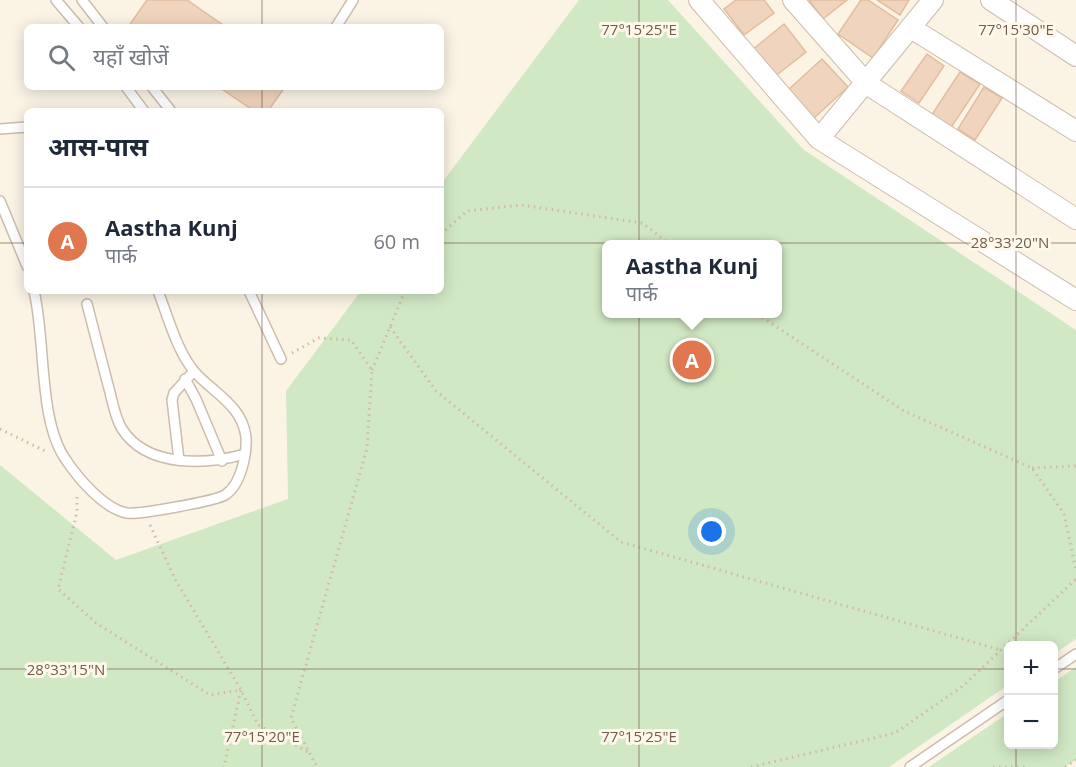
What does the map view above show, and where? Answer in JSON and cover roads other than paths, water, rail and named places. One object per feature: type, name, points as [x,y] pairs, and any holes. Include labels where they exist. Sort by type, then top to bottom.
[{"type":"street","points":[[699,0],[819,138],[1076,300]]},
{"type":"street","points":[[793,0],[867,84],[1076,219]]},
{"type":"street","points":[[819,138],[867,84],[933,0]]},
{"type":"street","points":[[991,0],[1076,56]]},
{"type":"street","points":[[911,28],[1076,131]]},
{"type":"lane","points":[[56,0],[76,24]]},
{"type":"lane","points":[[82,0],[101,24]]},
{"type":"lane","points":[[338,24],[353,0]]},
{"type":"lane","points":[[128,90],[142,108]]},
{"type":"lane","points":[[154,90],[169,108]]},
{"type":"lane","points":[[0,129],[24,127]]},
{"type":"lane","points":[[0,201],[24,259]]},
{"type":"lane","points":[[35,294],[40,313],[51,427],[65,459],[77,473],[107,505],[126,513],[145,512],[225,495],[237,480],[245,454],[246,435],[229,401],[194,371],[181,350],[159,294]]},
{"type":"lane","points":[[250,294],[281,358]]},
{"type":"lane","points":[[87,304],[121,428],[148,453],[179,460],[222,460],[245,454]]},
{"type":"lane","points":[[179,460],[172,400],[174,393],[194,371]]},
{"type":"lane","points":[[185,379],[222,460]]},
{"type":"lane","points":[[1058,666],[1076,654]]},
{"type":"lane","points":[[910,767],[1004,703]]},
{"type":"place","name":"Aastha Kunj","points":[[692,360]]}]
